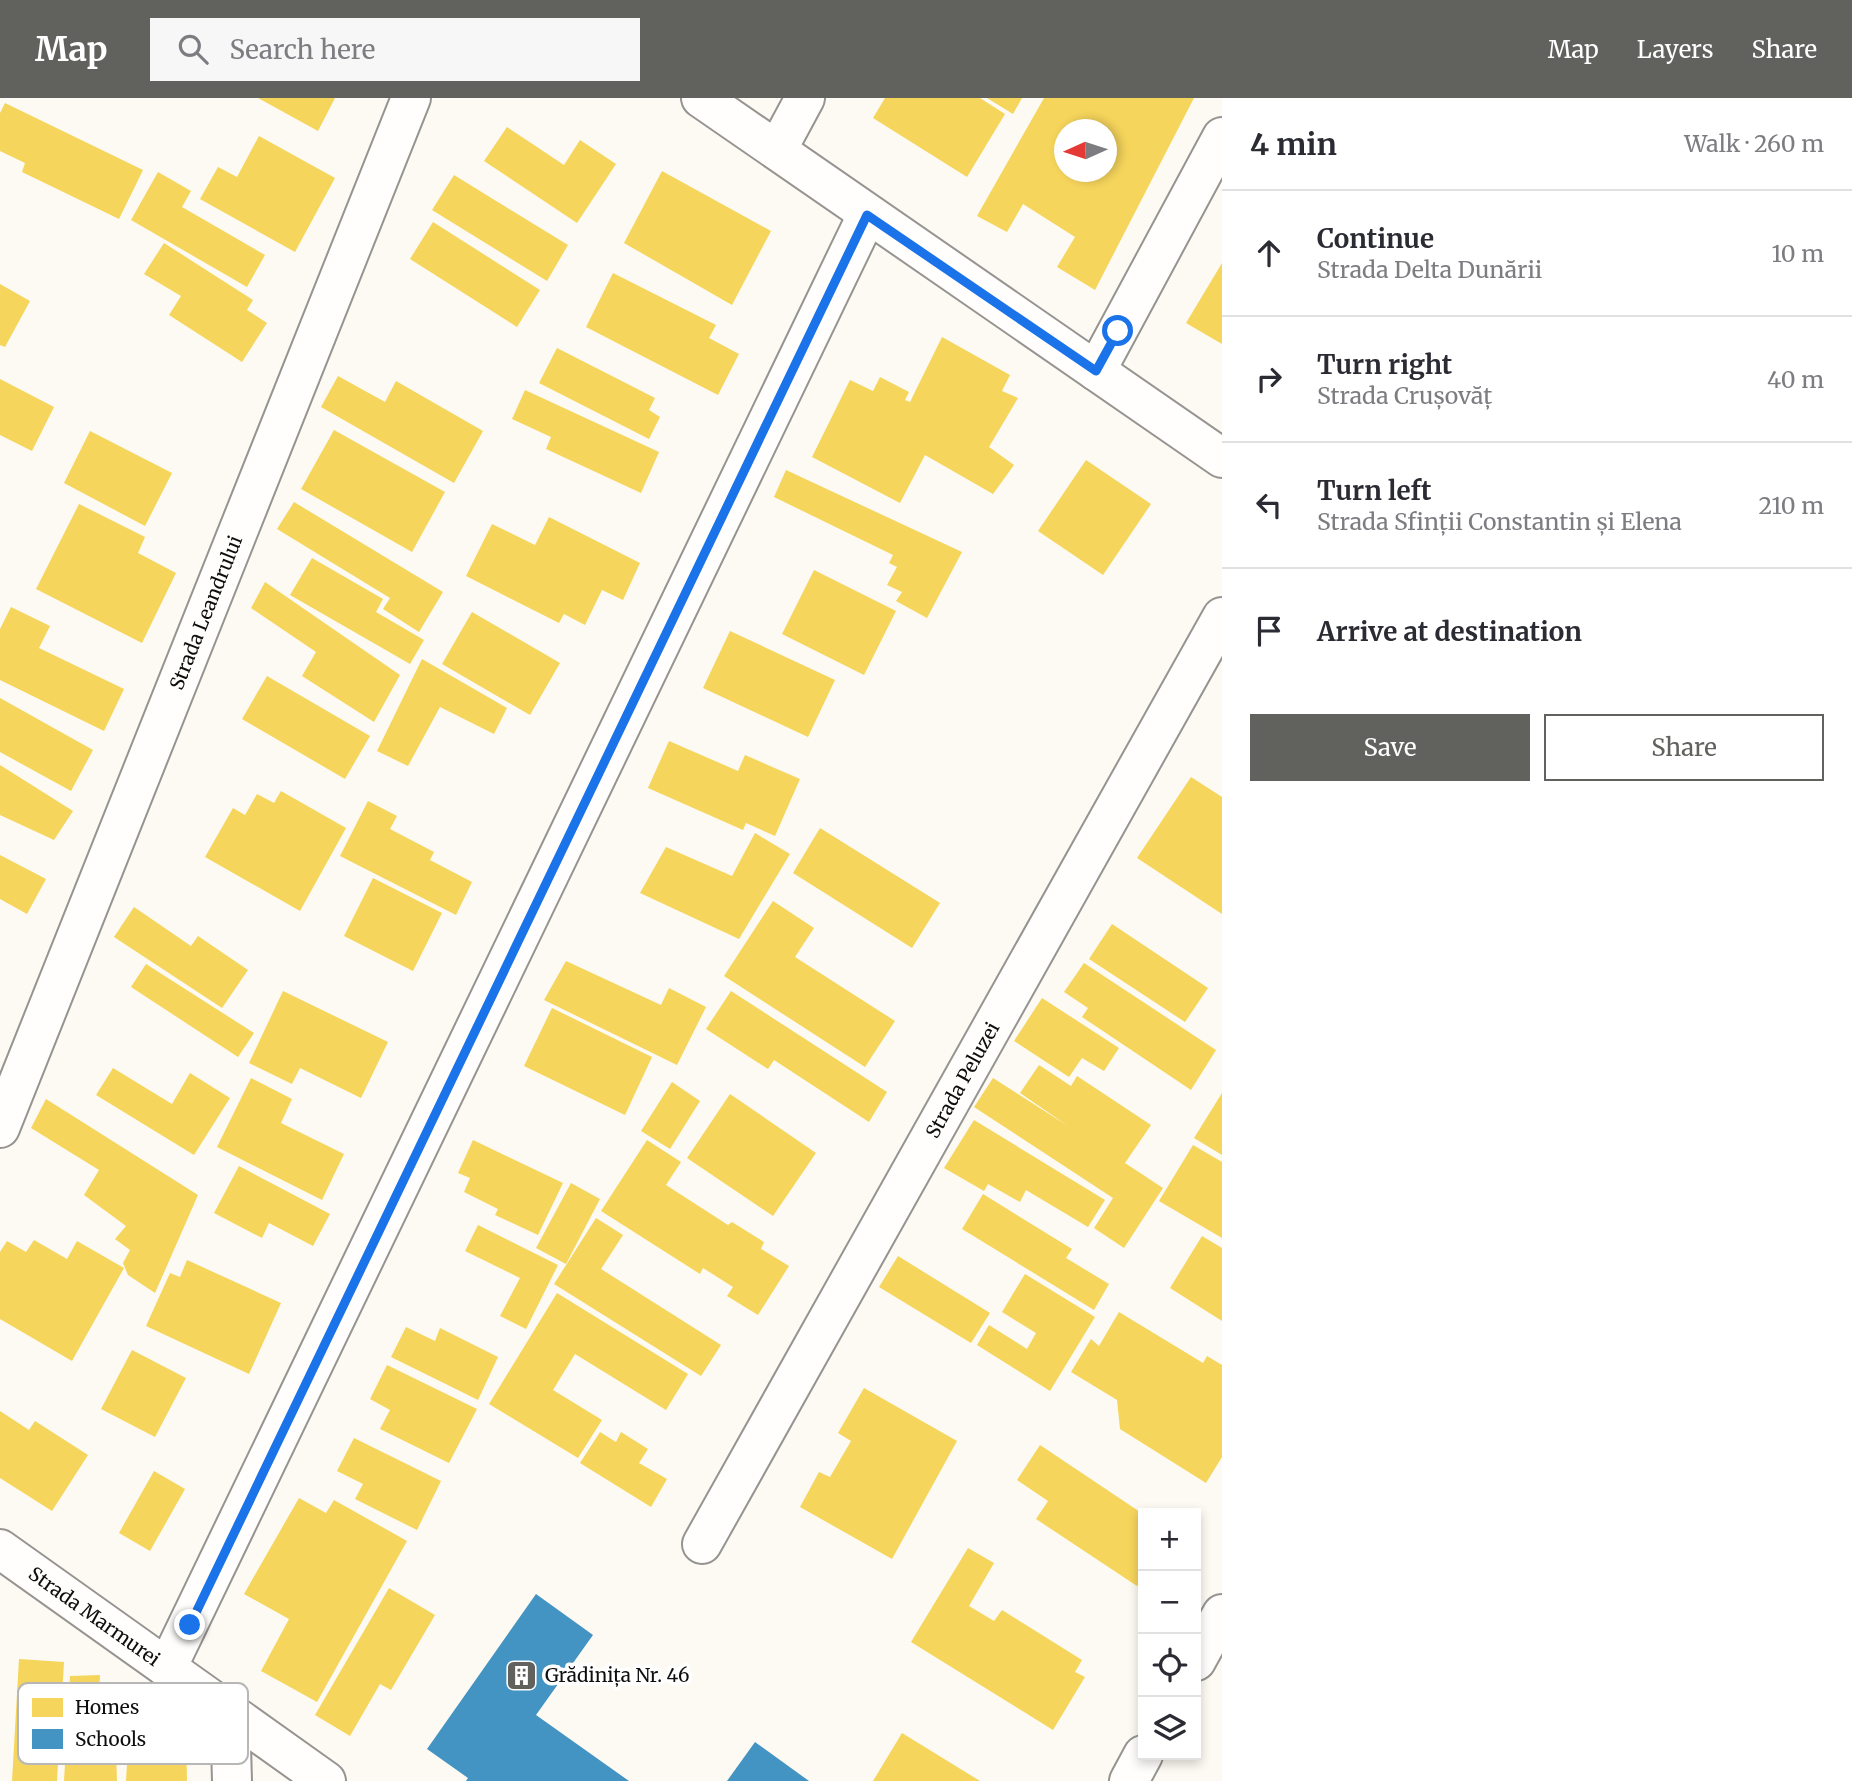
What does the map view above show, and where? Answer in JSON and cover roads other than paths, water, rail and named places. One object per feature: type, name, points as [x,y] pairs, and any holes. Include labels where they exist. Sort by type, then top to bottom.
[{"type":"street","name":"Strada Leandrului","points":[[0,1128],[411,98]]},
{"type":"street","points":[[701,98],[1222,458]]},
{"type":"street","points":[[777,150],[805,98]]},
{"type":"street","points":[[1096,371],[1222,137]]},
{"type":"street","points":[[167,1668],[867,215]]},
{"type":"street","name":"Strada Peluzei","points":[[702,1544],[1222,617]]},
{"type":"street","name":"Strada Marmurei","points":[[0,1549],[188,1683]]},
{"type":"street","points":[[1201,1652],[1222,1614]]},
{"type":"street","name":"Strada Marmurei","points":[[248,1725],[326,1781]]},
{"type":"street","points":[[1129,1781],[1140,1760]]},
{"type":"place","name":"Grădinița Nr. 46","points":[[522,1675]]}]
